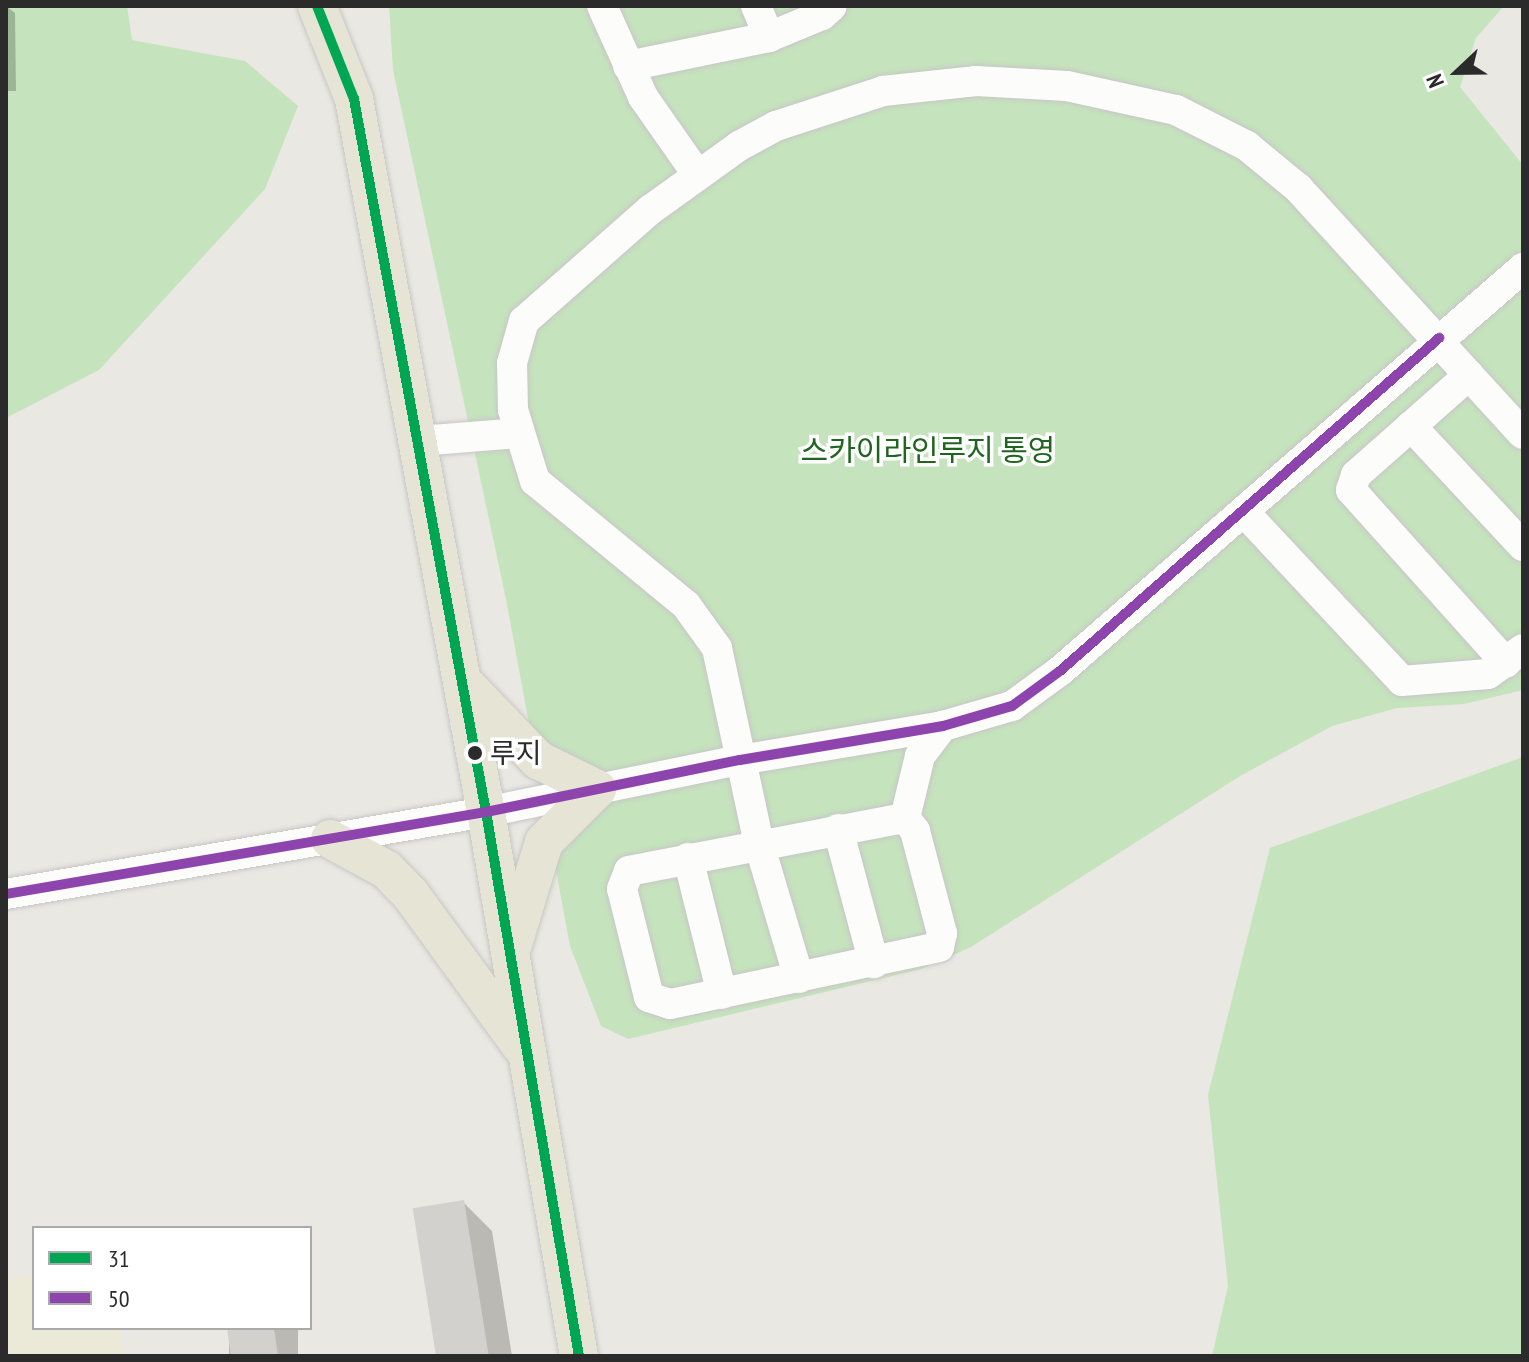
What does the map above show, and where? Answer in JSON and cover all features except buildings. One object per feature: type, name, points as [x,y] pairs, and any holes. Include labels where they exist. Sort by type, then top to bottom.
[{"type":"main road","points":[[317,6],[354,99],[486,812],[579,1356]]},
{"type":"main road","points":[[462,681],[538,760],[597,789],[544,842],[510,953]]},
{"type":"main road","points":[[330,839],[387,870],[411,895],[525,1051]]},
{"type":"street","points":[[602,6],[643,97],[697,174]]},
{"type":"street","points":[[756,6],[769,37]]},
{"type":"street","points":[[628,66],[769,37],[822,15],[832,6]]},
{"type":"street","points":[[799,978],[759,844],[725,673],[704,626],[535,481],[519,433],[512,363],[524,321],[554,290],[697,174],[764,132],[817,110],[938,82],[1067,86],[1176,110],[1272,165],[1439,338],[1523,434]]},
{"type":"street","points":[[6,894],[486,812],[740,760],[943,726],[1030,697],[1439,338],[1479,311],[1523,268]]},
{"type":"street","points":[[1244,512],[1402,681],[1474,676],[1515,656],[1351,490],[1356,475],[1469,375]]},
{"type":"street","points":[[1411,426],[1523,546]]},
{"type":"street","points":[[418,441],[519,433]]},
{"type":"street","points":[[905,818],[920,756],[943,726]]},
{"type":"street","points":[[905,818],[915,831],[943,942],[927,952],[722,994],[657,1004],[644,987],[623,878],[641,867],[905,818]]},
{"type":"street","points":[[838,829],[874,963]]},
{"type":"street","points":[[688,858],[722,994]]},
{"type":"shaded area","points":[[32,1274],[32,1330],[120,1330],[125,1356],[6,1356],[6,1279]]},
{"type":"green space","points":[[6,6],[127,6],[132,40],[245,61],[298,106],[265,189],[99,370],[6,418]]},
{"type":"green space","name":"스카이라인루지 통영","points":[[389,6],[1504,6],[1476,38],[1460,87],[1523,165],[1523,690],[1464,704],[1397,708],[1332,726],[1240,776],[971,947],[921,969],[628,1039],[601,1026],[570,946],[506,599],[393,70]]},
{"type":"green space","points":[[1523,757],[1523,1356],[1212,1356],[1228,1286],[1208,1095],[1270,848]]},
{"type":"transit line","name":"31","points":[[317,6],[354,99],[486,812],[579,1356]]},
{"type":"transit line","name":"50","points":[[6,894],[486,812],[740,760],[943,726],[1012,706],[1060,671],[1439,338]]},
{"type":"place","name":"루지","points":[[475,753]]}]
